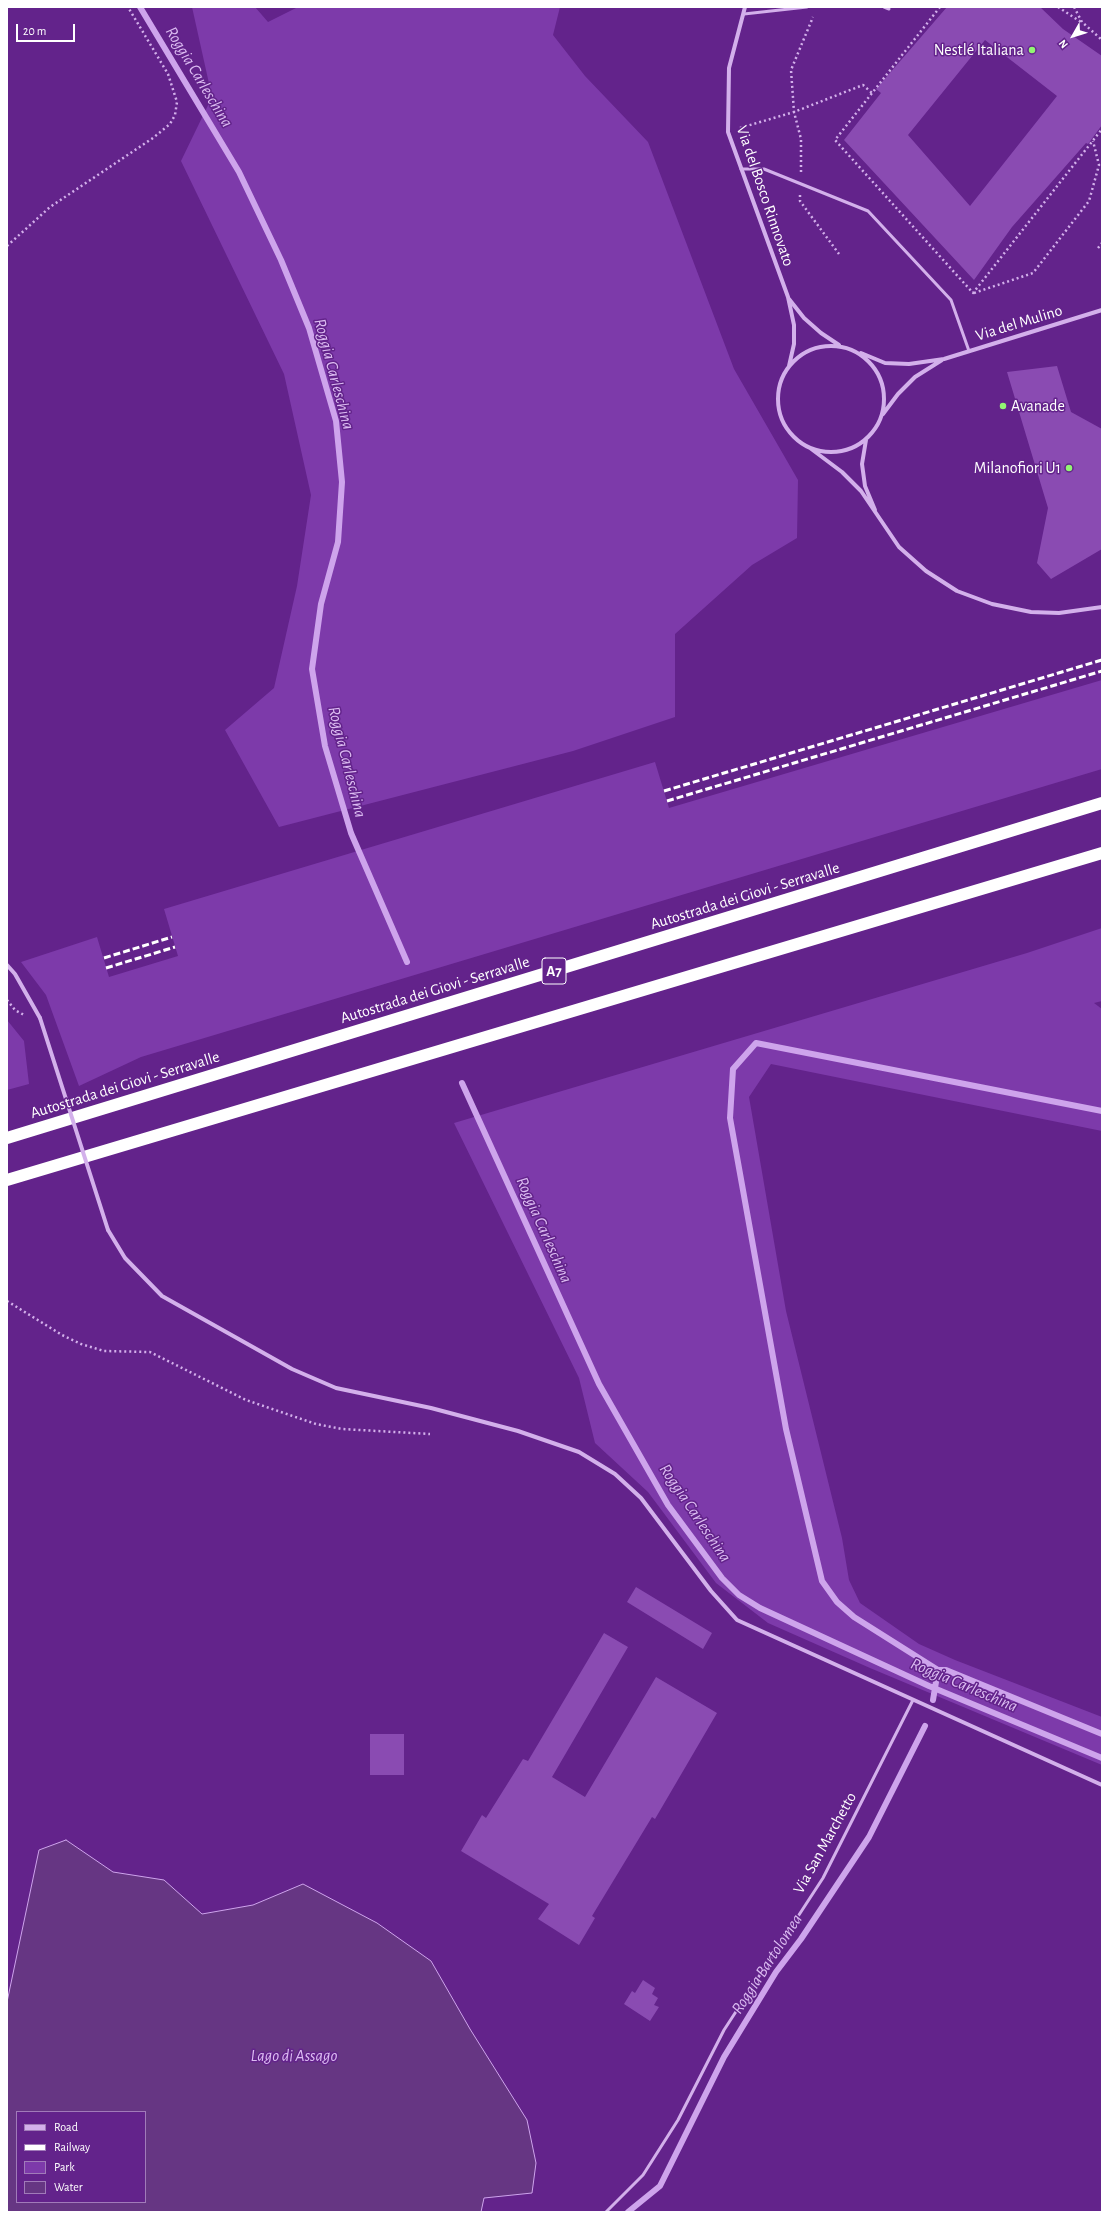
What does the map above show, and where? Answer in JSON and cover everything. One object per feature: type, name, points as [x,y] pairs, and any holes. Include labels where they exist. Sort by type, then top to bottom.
[{"type":"highway","name":"Autostrada dei Giovi - Serravalle","points":[[7,1138],[1102,803]]},
{"type":"highway","points":[[7,1180],[1102,853]]},
{"type":"street","name":"Via del Bosco Rinnovato","points":[[745,7],[728,68],[728,132],[788,297],[794,325],[794,344],[789,366]]},
{"type":"street","name":"Via del Bosco Rinnovato","points":[[788,297],[804,318],[821,333],[840,346]]},
{"type":"street","name":"Via del Mulino","points":[[857,352],[885,363],[909,364],[944,359],[1102,310]]},
{"type":"street","points":[[810,448],[824,452],[839,452],[853,448],[866,440],[875,429],[882,416],[885,398],[882,380],[872,364],[857,352],[840,346],[825,345],[811,349],[799,356],[789,366],[781,380],[778,395],[779,412],[786,426],[793,435],[861,491],[898,547],[926,571],[957,591],[992,604],[1031,612],[1059,613],[1102,608]]},
{"type":"street","name":"Via del Mulino","points":[[882,416],[898,394],[915,377],[944,359]]},
{"type":"street","points":[[866,440],[862,464],[865,486],[880,519]]},
{"type":"street","points":[[7,966],[15,974],[40,1018],[108,1230],[125,1258],[162,1296],[292,1369],[336,1388],[445,1412],[518,1431],[579,1452],[615,1474],[641,1498],[711,1591],[737,1620],[1102,1785]]},
{"type":"lane","points":[[744,14],[807,7]]},
{"type":"lane","points":[[884,7],[889,9]]},
{"type":"lane","points":[[741,169],[764,169],[868,211],[951,300],[969,351]]},
{"type":"lane","name":"Via San Marchetto","points":[[606,2212],[643,2175],[678,2120],[724,2030],[823,1878],[913,1700]]},
{"type":"path","points":[[7,246],[50,208],[153,138],[170,124],[175,115],[177,102],[168,74],[128,7]]},
{"type":"path","points":[[940,7],[835,140],[973,293]]},
{"type":"path","points":[[1058,7],[1082,22],[1102,40]]},
{"type":"path","points":[[1074,7],[1082,22]]},
{"type":"path","points":[[815,14],[791,70],[794,112],[801,139],[800,201],[839,254]]},
{"type":"path","points":[[728,132],[794,112],[863,85],[872,92]]},
{"type":"path","points":[[973,293],[1102,129]]},
{"type":"path","points":[[973,293],[1033,274],[1089,201],[1099,165],[1093,141]]},
{"type":"path","points":[[1098,248],[1102,243]]},
{"type":"path","points":[[7,1301],[62,1335],[81,1344],[104,1351],[150,1352],[246,1400],[316,1424],[342,1430],[430,1434]]},
{"type":"green space","points":[[192,7],[255,7],[268,22],[298,7],[560,7],[553,35],[585,76],[648,142],[734,369],[798,480],[797,538],[752,565],[675,634],[675,717],[573,751],[279,827],[225,730],[274,688],[297,586],[311,495],[284,374],[181,161],[212,97]]},
{"type":"green space","points":[[1102,680],[1102,769],[141,1057],[79,1086],[46,995],[21,962],[97,937],[109,977],[178,956],[164,909],[655,762],[669,808]]},
{"type":"green space","points":[[1102,928],[1102,1001],[1094,1003],[1102,1009],[1102,1131],[771,1064],[749,1097],[786,1311],[842,1538],[849,1580],[860,1603],[919,1644],[955,1660],[1102,1717],[1102,1765],[870,1668],[768,1623],[716,1583],[648,1492],[595,1443],[579,1378],[454,1123],[1027,953]]},
{"type":"green space","points":[[7,1020],[24,1041],[29,1084],[7,1090]]},
{"type":"water","name":"Lago di Assago","points":[[66,1840],[113,1872],[164,1880],[202,1914],[253,1905],[303,1884],[377,1923],[431,1961],[470,2029],[527,2120],[536,2163],[532,2193],[484,2198],[481,2212],[7,2212],[7,2002],[39,1850]]},
{"type":"building","points":[[947,7],[1040,7],[1063,29],[1102,56],[1102,125],[1088,144],[1086,143],[1012,227],[974,280],[844,140],[881,93],[876,89]],"holes":[[[985,40],[1057,96],[970,206],[908,135]]]},
{"type":"building","name":"Milanofiori U1","points":[[1057,366],[1071,412],[1102,429],[1102,549],[1051,579],[1037,563],[1048,508],[1007,372]]},
{"type":"building","points":[[636,1587],[712,1633],[703,1649],[627,1602]]},
{"type":"building","points":[[604,1633],[628,1647],[552,1777],[585,1797],[656,1677],[717,1713],[655,1819],[652,1817],[592,1916],[595,1918],[579,1945],[538,1919],[549,1904],[461,1851],[482,1815],[486,1818],[523,1759],[528,1761]]},
{"type":"building","points":[[370,1734],[404,1734],[404,1775],[370,1775]]},
{"type":"building","points":[[643,1980],[655,1988],[652,1994],[658,1998],[654,2005],[659,2007],[650,2021],[624,2004],[632,1991],[635,1993]]},
{"type":"waterway","name":"Roggia Carleschina","points":[[140,7],[239,172],[281,260],[309,328],[336,421],[342,482],[338,542],[321,604],[312,669],[325,746],[351,833],[407,962]]},
{"type":"waterway","points":[[938,1670],[854,1617],[837,1602],[822,1581],[786,1429],[730,1118],[733,1069],[756,1043],[1102,1111]]},
{"type":"waterway","name":"Roggia Carleschina","points":[[462,1083],[599,1384],[668,1505],[722,1578],[739,1595],[760,1608],[929,1686],[1102,1758]]},
{"type":"waterway","points":[[933,1700],[938,1670],[946,1670],[1102,1734]]},
{"type":"waterway","name":"Roggia Bartolomea","points":[[628,2212],[660,2186],[724,2057],[776,1972],[801,1939],[869,1837],[925,1726]]},
{"type":"railway","points":[[664,791],[1102,660]]},
{"type":"railway","points":[[667,801],[1102,671]]},
{"type":"railway","points":[[104,958],[172,937]]},
{"type":"railway","points":[[106,968],[175,947]]},
{"type":"place","name":"Nestlé Italiana","points":[[1032,50]]},
{"type":"place","name":"Avanade","points":[[1003,406]]},
{"type":"place","name":"Milanofiori U1","points":[[1069,468]]}]
